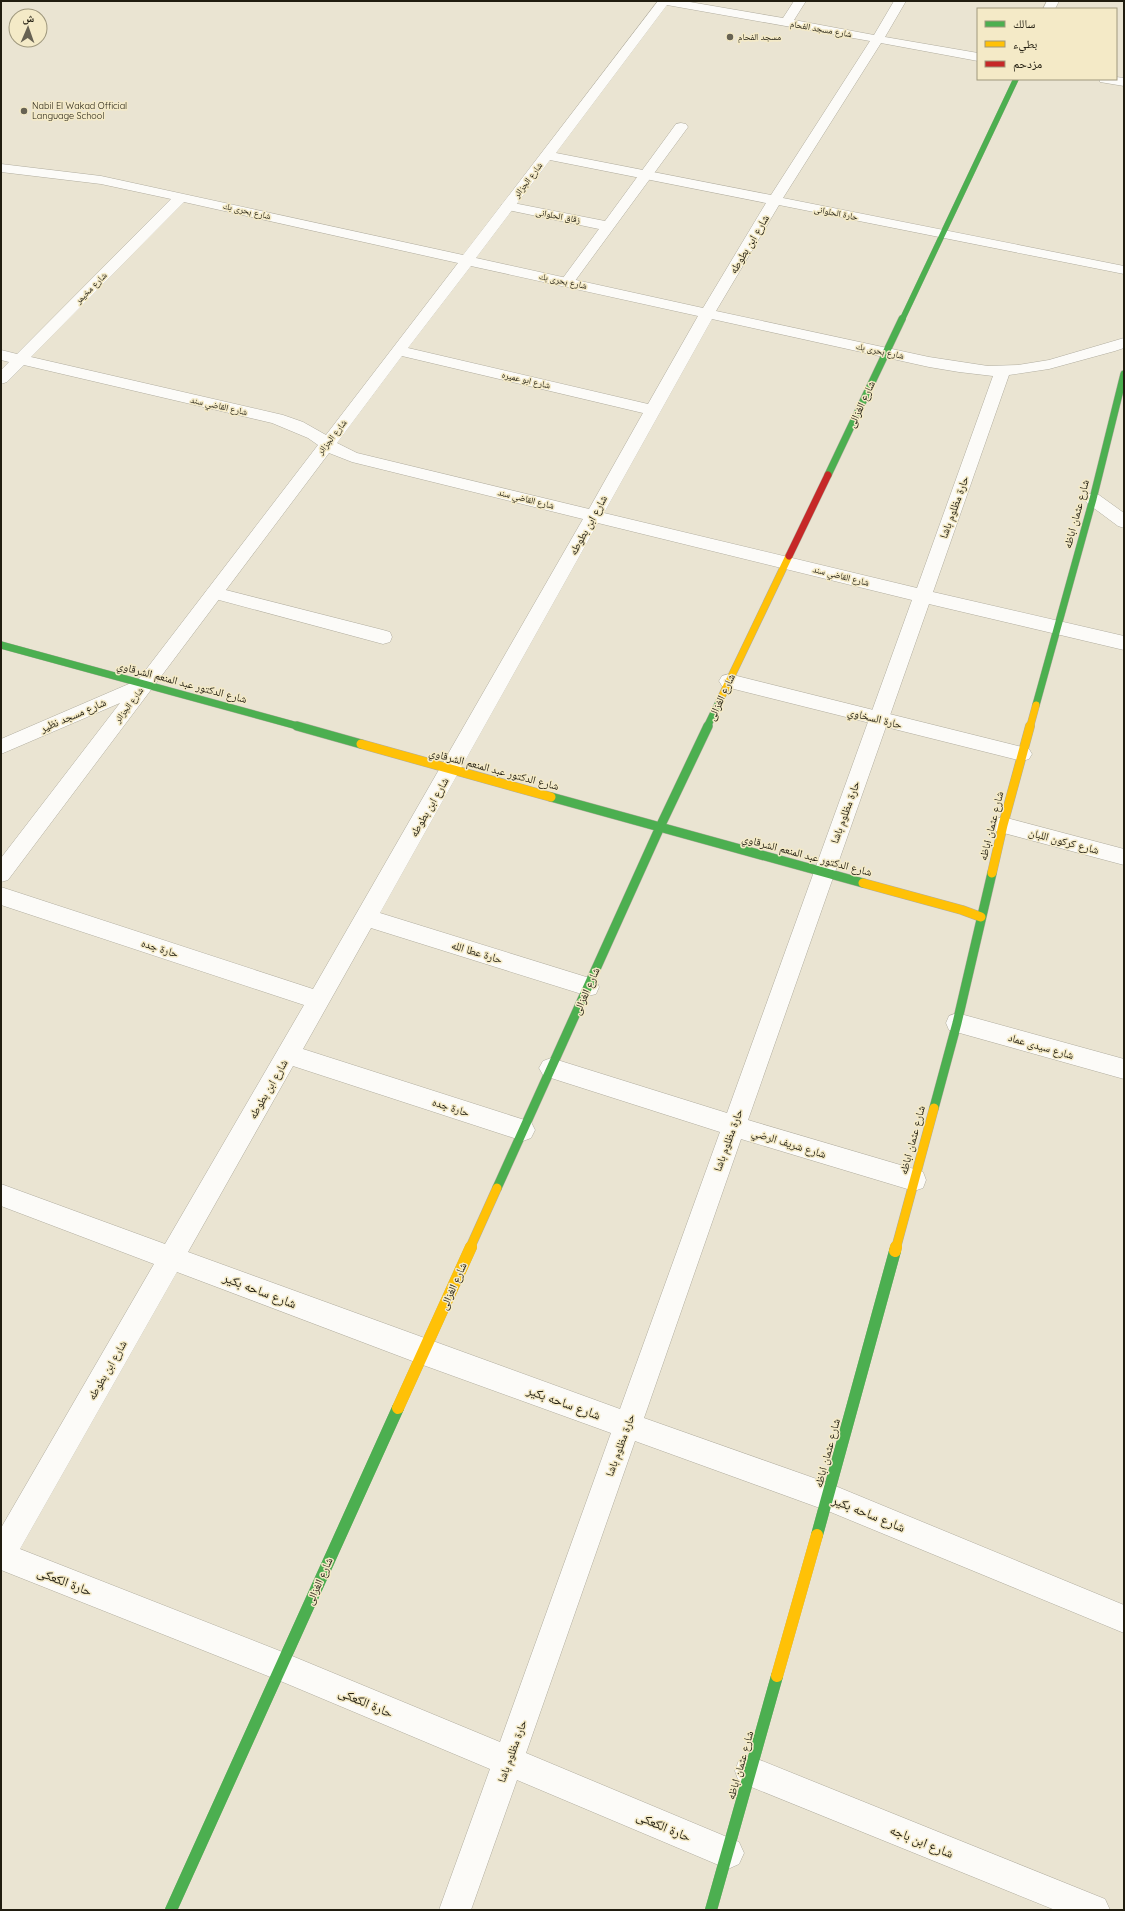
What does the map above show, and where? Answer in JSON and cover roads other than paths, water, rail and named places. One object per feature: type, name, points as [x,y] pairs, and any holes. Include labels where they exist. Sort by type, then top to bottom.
[{"type":"main road","name":"شارع الغزالى","points":[[171,1910],[660,827],[1016,80]]},
{"type":"main road","name":"شارع عثمان اباظه","points":[[711,1910],[828,1497],[957,1023],[1003,825],[1093,499],[1124,374]]},
{"type":"main road","name":"شارع الدكتور عبد المنعم الشرقاوي","points":[[1,645],[962,910],[981,917]]},
{"type":"street","name":"شارع مسجد الفحام","points":[[664,1],[977,57]]},
{"type":"street","name":"شارع الجزائر","points":[[1,874],[326,444],[664,1]]},
{"type":"street","points":[[786,23],[800,1]]},
{"type":"street","name":"شارع ابن بطوطه","points":[[1,1556],[451,769],[708,312],[775,200],[877,40],[900,1]]},
{"type":"street","points":[[1111,80],[1124,82]]},
{"type":"street","points":[[566,282],[681,127]]},
{"type":"street","name":"حارة الحلوانى","points":[[547,155],[1124,270]]},
{"type":"street","name":"شارع بحرى بك","points":[[1,168],[101,180],[708,312],[885,353],[975,369],[1003,370],[1044,366],[1088,355],[1124,343]]},
{"type":"street","name":"شارع مخيمر","points":[[1,379],[181,197]]},
{"type":"street","name":"زقاق الحلوانى","points":[[508,206],[608,226]]},
{"type":"street","name":"شارع ابو عميره","points":[[399,350],[652,410]]},
{"type":"street","name":"شارع القاضي سند","points":[[1,355],[277,419],[314,434],[337,451],[352,457],[922,596],[1124,642]]},
{"type":"street","name":"حارة مظلوم باشا","points":[[455,1910],[1003,370]]},
{"type":"street","points":[[1093,499],[1124,522]]},
{"type":"street","points":[[214,593],[383,637]]},
{"type":"street","name":"حارة السخاوي","points":[[729,682],[1022,754]]},
{"type":"street","name":"شارع مسجد نظير","points":[[1,747],[145,684]]},
{"type":"street","name":"شارع كركون اللبان","points":[[1003,825],[1124,857]]},
{"type":"street","name":"حارة جده","points":[[1,896],[319,1000]]},
{"type":"street","name":"حارة عطا الله","points":[[366,917],[588,987]]},
{"type":"street","name":"شارع سيدى عماد","points":[[957,1023],[1124,1070]]},
{"type":"street","name":"حارة جده","points":[[288,1054],[523,1130]]},
{"type":"street","name":"شارع شريف الرضي","points":[[551,1068],[733,1126],[914,1180]]},
{"type":"street","name":"شارع ساحه بكير","points":[[1,1195],[172,1257],[423,1352],[828,1497],[1124,1619]]},
{"type":"street","name":"حارة الكعكى","points":[[1,1556],[280,1666],[728,1853]]},
{"type":"street","name":"شارع ابن باجه","points":[[750,1771],[1084,1908]]},
{"type":"place","name":"مسجد الفحام","points":[[730,37]]},
{"type":"place","name":"Nabil El Wakad Official Language School","points":[[24,111]]}]
